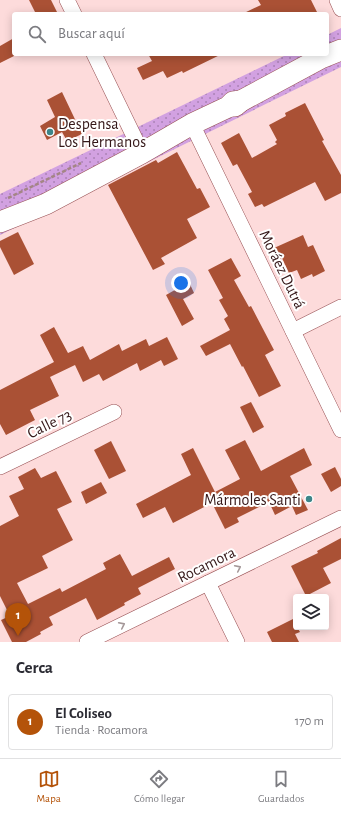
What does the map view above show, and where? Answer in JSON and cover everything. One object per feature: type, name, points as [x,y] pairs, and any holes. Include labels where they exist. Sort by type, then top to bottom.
[{"type":"main road","points":[[329,55],[341,50]]},
{"type":"main road","points":[[0,222],[46,204],[142,153],[192,124],[235,104],[326,56]]},
{"type":"street","points":[[67,0],[73,12]]},
{"type":"street","points":[[337,0],[341,9]]},
{"type":"street","points":[[95,56],[142,153]]},
{"type":"street","name":"Moráez Dutrá","points":[[192,124],[341,430]]},
{"type":"street","points":[[293,331],[341,307]]},
{"type":"street","name":"Calle 73","points":[[0,467],[114,412]]},
{"type":"street","name":"Rocamora","points":[[87,642],[341,518]]},
{"type":"street","points":[[208,583],[237,642]]},
{"type":"shaded area","points":[[341,28],[341,67],[0,235],[0,194],[284,56],[329,56],[329,34]]},
{"type":"building","points":[[29,0],[51,0],[57,12],[35,12]]},
{"type":"building","points":[[258,0],[311,0],[317,12],[246,12],[261,5]]},
{"type":"building","points":[[12,39],[12,56],[14,56],[0,63],[0,46]]},
{"type":"building","points":[[149,56],[218,56],[183,73],[182,71],[167,78],[163,71],[143,80],[137,68],[152,61]]},
{"type":"building","points":[[62,92],[82,134],[67,141],[62,132],[47,140],[40,126],[55,117],[47,100]]},
{"type":"building","points":[[305,103],[324,140],[322,141],[341,175],[341,193],[325,201],[315,182],[264,207],[262,204],[255,207],[248,194],[252,192],[237,164],[233,166],[221,143],[239,133],[252,158],[277,144],[275,142],[277,140],[269,125],[286,116],[285,113]]},
{"type":"building","points":[[177,152],[197,189],[200,188],[210,207],[187,219],[197,238],[161,258],[165,264],[153,270],[108,185],[156,160],[158,163]]},
{"type":"building","points":[[18,232],[34,264],[14,275],[0,247],[0,241]]},
{"type":"building","points":[[303,235],[308,247],[313,245],[325,271],[313,277],[312,274],[301,279],[297,270],[289,273],[282,258],[280,259],[274,248]]},
{"type":"building","points":[[231,258],[241,276],[234,280],[249,307],[251,306],[274,350],[265,355],[281,386],[259,397],[230,344],[206,356],[200,346],[230,330],[224,319],[228,316],[219,300],[223,298],[208,270]]},
{"type":"building","points":[[189,282],[194,293],[183,299],[194,319],[182,326],[166,295]]},
{"type":"building","points":[[54,327],[68,353],[83,346],[90,360],[119,344],[122,351],[146,339],[149,346],[167,337],[178,359],[164,366],[161,360],[140,371],[137,363],[103,381],[99,374],[83,382],[75,365],[50,377],[59,396],[30,410],[35,420],[6,435],[0,424],[0,390],[54,362],[40,335]]},
{"type":"building","points":[[251,402],[264,427],[253,433],[240,407]]},
{"type":"building","points":[[245,440],[261,471],[304,448],[312,465],[290,476],[308,510],[296,515],[292,506],[275,515],[269,502],[237,518],[239,522],[225,529],[212,503],[173,523],[165,507],[143,518],[136,504],[191,475],[181,454],[193,448],[215,492],[240,479],[225,450]]},
{"type":"building","points":[[111,441],[126,471],[109,479],[94,450]]},
{"type":"building","points":[[335,467],[341,479],[341,486],[331,492],[321,474]]},
{"type":"building","points":[[35,468],[41,478],[56,471],[72,502],[57,509],[73,540],[42,556],[48,568],[17,583],[28,604],[60,588],[62,592],[106,569],[103,563],[120,554],[132,576],[169,557],[175,569],[138,588],[141,594],[124,603],[125,605],[97,620],[86,598],[49,617],[53,625],[40,632],[41,634],[26,642],[12,642],[1,620],[10,616],[0,596],[0,526],[19,516],[9,496],[24,489],[18,477]]},
{"type":"building","points":[[101,482],[107,493],[86,504],[81,492]]},
{"type":"building","points":[[341,538],[341,559],[323,568],[331,583],[310,594],[305,594],[291,566],[318,553],[317,551]]},
{"type":"building","points":[[293,619],[293,630],[299,630],[300,632],[295,634],[299,642],[272,642],[267,632]]},
{"type":"place","name":"Despensa Los Hermanos","points":[[50,132]]},
{"type":"place","name":"Mármoles Santi","points":[[309,499]]},
{"type":"place","name":"El Coliseo","points":[[18,636]]}]
